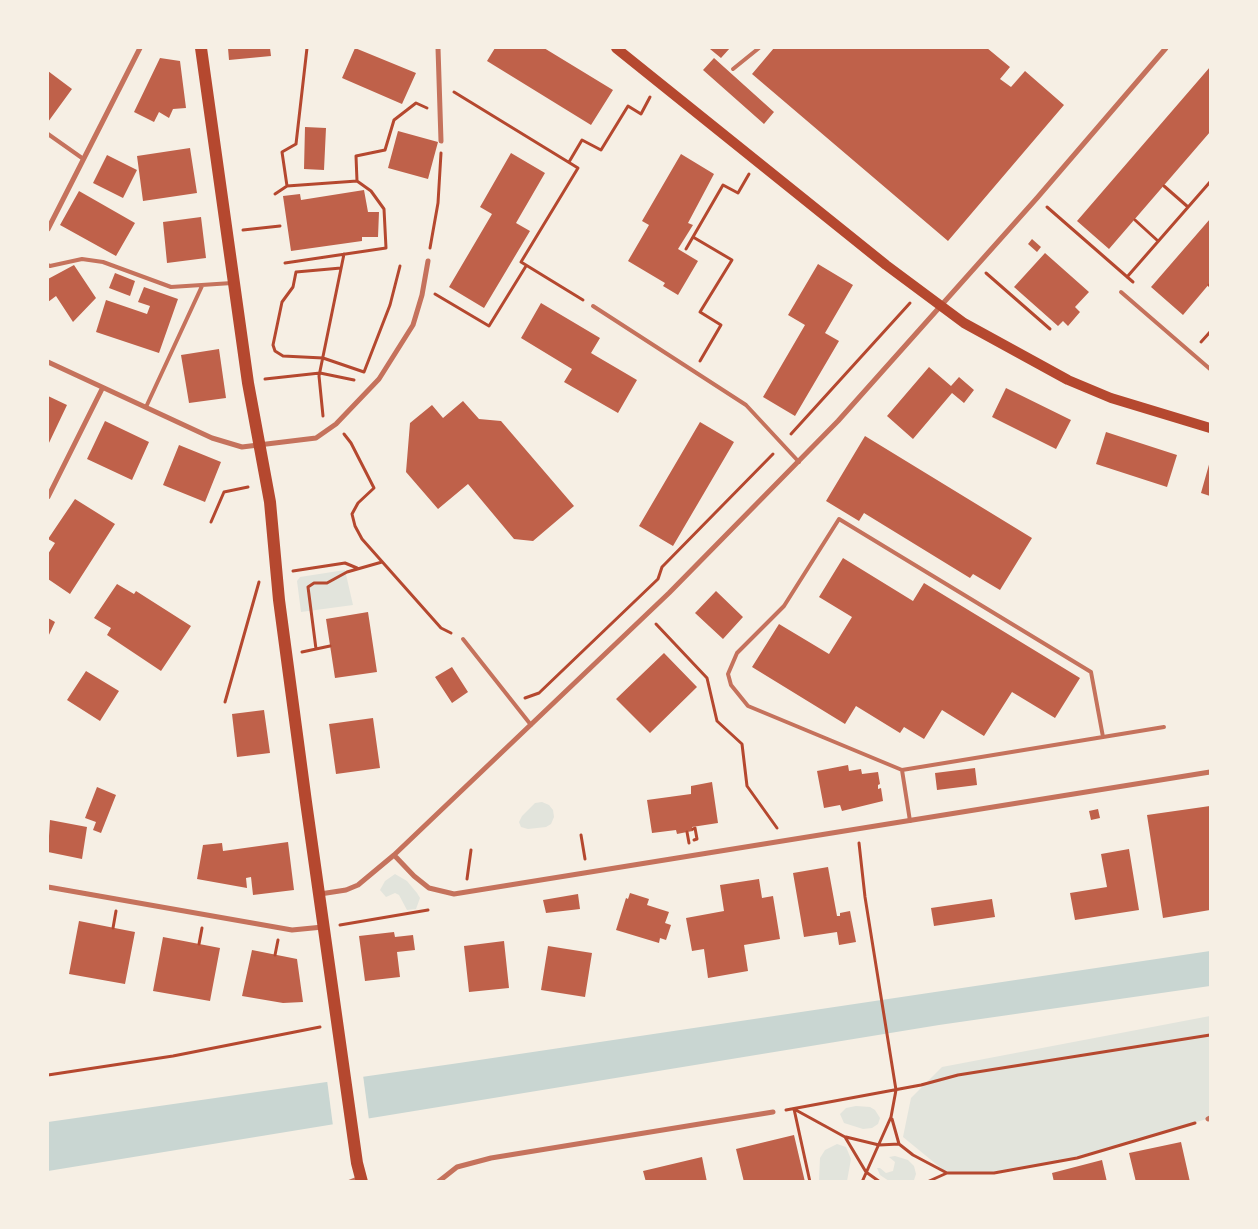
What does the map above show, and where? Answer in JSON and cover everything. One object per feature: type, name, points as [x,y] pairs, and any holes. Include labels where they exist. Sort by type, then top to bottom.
[{"type":"main road","points":[[201,48],[248,383],[261,445],[270,502],[279,600],[358,1180]]},
{"type":"main road","points":[[616,48],[939,307],[1023,357],[1068,380],[1112,398],[1210,428]]},
{"type":"street","points":[[48,229],[82,158],[140,48]]},
{"type":"street","points":[[438,48],[441,141]]},
{"type":"street","points":[[319,895],[346,890],[358,885],[394,855],[647,615],[799,462],[1036,198],[1166,48]]},
{"type":"street","points":[[48,362],[102,389],[212,438],[242,447],[316,438],[325,434],[336,424],[379,379],[412,325],[428,261]]},
{"type":"street","points":[[48,497],[102,389]]},
{"type":"street","points":[[394,855],[414,876],[429,888],[454,894],[1210,772]]},
{"type":"street","points":[[48,887],[292,930],[324,927]]},
{"type":"street","points":[[438,1182],[457,1167],[491,1158],[773,1112]]},
{"type":"lane","points":[[733,70],[759,48]]},
{"type":"lane","points":[[48,134],[82,158]]},
{"type":"lane","points":[[48,265],[82,259],[103,262],[172,287],[234,282]]},
{"type":"lane","points":[[146,407],[202,286]]},
{"type":"lane","points":[[1121,292],[1210,370]]},
{"type":"lane","points":[[593,306],[746,405],[799,462]]},
{"type":"lane","points":[[1103,737],[1091,672],[839,519],[784,606],[737,653],[728,674],[731,685],[748,706],[902,770],[1164,727]]},
{"type":"lane","points":[[463,639],[530,725]]},
{"type":"lane","points":[[902,770],[910,821]]},
{"type":"path","points":[[287,186],[282,152],[296,144],[307,48]]},
{"type":"path","points":[[438,83],[578,168],[521,262],[593,306]]},
{"type":"path","points":[[569,162],[582,140],[601,150],[628,106],[641,114],[651,95]]},
{"type":"path","points":[[357,181],[356,156],[384,150],[394,120],[416,103],[440,112]]},
{"type":"path","points":[[428,261],[438,203],[441,141]]},
{"type":"path","points":[[686,249],[723,185],[738,193],[749,174]]},
{"type":"path","points":[[275,194],[287,186],[357,181],[371,191],[384,209],[386,248],[285,263]]},
{"type":"path","points":[[1127,277],[1210,182]]},
{"type":"path","points":[[1164,186],[1188,207]]},
{"type":"path","points":[[1036,198],[1134,283]]},
{"type":"path","points":[[1135,220],[1158,241]]},
{"type":"path","points":[[248,230],[280,226]]},
{"type":"path","points":[[693,237],[732,260],[700,312],[721,325],[694,370]]},
{"type":"path","points":[[325,434],[320,373],[344,254]]},
{"type":"path","points":[[341,268],[296,272],[293,287],[282,302],[273,345],[275,351],[283,356],[323,358],[364,372],[390,306],[400,266]]},
{"type":"path","points":[[423,287],[489,326],[526,266]]},
{"type":"path","points":[[986,272],[1050,329]]},
{"type":"path","points":[[509,699],[527,698],[539,693],[658,579],[662,567],[782,444],[910,303]]},
{"type":"path","points":[[1202,342],[1210,332]]},
{"type":"path","points":[[1194,336],[1206,346]]},
{"type":"path","points":[[264,379],[320,373],[354,380]]},
{"type":"path","points":[[336,424],[351,443],[374,488],[358,503],[352,514],[355,526],[362,539],[441,628],[463,639]]},
{"type":"path","points":[[211,522],[224,492],[248,487]]},
{"type":"path","points":[[316,649],[308,587],[314,583],[328,584],[347,572],[382,562]]},
{"type":"path","points":[[292,571],[345,563],[358,569]]},
{"type":"path","points":[[225,702],[260,577]]},
{"type":"path","points":[[647,615],[707,678],[717,721],[742,744],[747,786],[777,828]]},
{"type":"path","points":[[300,652],[330,646]]},
{"type":"path","points":[[687,832],[688,840],[697,839],[695,828],[692,829]]},
{"type":"path","points":[[581,835],[585,862]]},
{"type":"path","points":[[859,843],[865,897],[896,1090],[891,1117],[862,1182]]},
{"type":"path","points":[[466,882],[471,850]]},
{"type":"path","points":[[338,925],[428,910]]},
{"type":"path","points":[[48,1075],[173,1056],[323,1027]]},
{"type":"path","points":[[791,1109],[896,1090],[958,1076],[1210,1035]]},
{"type":"path","points":[[791,1109],[845,1137],[878,1145],[899,1144]]},
{"type":"path","points":[[791,1109],[810,1182]]},
{"type":"path","points":[[891,1117],[899,1144],[913,1156],[947,1173]]},
{"type":"path","points":[[927,1182],[947,1173],[994,1173],[1077,1158],[1209,1119]]},
{"type":"path","points":[[845,1137],[866,1172],[880,1182]]},
{"type":"shaded area","points":[[345,570],[353,605],[301,612],[297,581],[300,577]]},
{"type":"shaded area","points":[[542,802],[549,805],[553,810],[554,817],[551,824],[546,827],[528,829],[521,827],[519,822],[522,816],[535,803]]},
{"type":"shaded area","points":[[395,874],[407,881],[420,898],[416,909],[407,910],[399,895],[395,893],[386,897],[380,890],[385,881]]},
{"type":"shaded area","points":[[1210,951],[1210,986],[939,1025],[48,1171],[48,1122]]},
{"type":"shaded area","points":[[1210,1016],[1210,1118],[1077,1158],[994,1173],[947,1173],[903,1137],[911,1098],[942,1067]]},
{"type":"shaded area","points":[[856,1106],[870,1107],[875,1110],[880,1118],[878,1124],[872,1128],[863,1129],[844,1123],[840,1114],[846,1108]]},
{"type":"shaded area","points":[[837,1144],[846,1147],[851,1159],[847,1181],[819,1181],[820,1158],[825,1150]]},
{"type":"shaded area","points":[[895,1156],[908,1160],[914,1166],[916,1174],[914,1180],[889,1181],[880,1175],[877,1168],[886,1173],[893,1171],[895,1162],[889,1157]]},
{"type":"pier","points":[[363,1075],[369,1120],[333,1126],[327,1080]]},
{"type":"building","points":[[228,48],[270,48],[271,56],[229,60]]},
{"type":"building","points":[[355,48],[416,73],[402,104],[342,78]]},
{"type":"building","points":[[495,48],[544,48],[613,90],[591,125],[487,61]]},
{"type":"building","points":[[730,48],[721,58],[710,49]]},
{"type":"building","points":[[774,48],[987,48],[1010,67],[1000,79],[1011,87],[1025,71],[1064,105],[948,241],[752,74]]},
{"type":"building","points":[[160,58],[180,61],[186,108],[173,109],[169,118],[159,112],[154,122],[134,112]]},
{"type":"building","points":[[714,58],[774,112],[764,124],[703,70]]},
{"type":"building","points":[[1210,67],[1210,132],[1109,249],[1077,221]]},
{"type":"building","points":[[48,71],[72,89],[48,122]]},
{"type":"building","points":[[305,127],[326,128],[324,170],[304,169]]},
{"type":"building","points":[[398,131],[438,142],[428,179],[388,168]]},
{"type":"building","points":[[190,148],[197,193],[143,201],[137,156]]},
{"type":"building","points":[[511,153],[545,173],[516,223],[530,231],[484,308],[449,287],[492,214],[480,207]]},
{"type":"building","points":[[681,154],[714,174],[688,223],[693,225],[678,249],[698,261],[678,295],[663,286],[665,283],[628,261],[649,225],[642,221]]},
{"type":"building","points":[[107,155],[137,170],[123,198],[93,183]]},
{"type":"building","points":[[364,190],[368,212],[379,212],[378,237],[362,237],[362,241],[291,251],[283,196],[300,194],[301,200]]},
{"type":"building","points":[[79,191],[135,223],[116,256],[60,225]]},
{"type":"building","points":[[201,217],[206,258],[167,263],[163,222]]},
{"type":"building","points":[[1210,219],[1210,283],[1183,315],[1151,287]]},
{"type":"building","points":[[1032,239],[1041,247],[1037,252],[1028,244]]},
{"type":"building","points":[[1045,253],[1089,292],[1075,307],[1080,312],[1068,326],[1063,321],[1058,326],[1014,287]]},
{"type":"building","points":[[818,264],[853,285],[825,333],[839,341],[795,416],[763,397],[805,325],[788,315]]},
{"type":"building","points":[[74,265],[96,298],[73,322],[56,296],[48,302],[48,279]]},
{"type":"building","points":[[115,273],[135,281],[130,296],[109,288]]},
{"type":"building","points":[[144,287],[178,299],[159,353],[96,332],[106,300],[147,314],[150,306],[138,302]]},
{"type":"building","points":[[541,303],[600,338],[591,353],[637,380],[618,413],[564,382],[572,369],[521,338]]},
{"type":"building","points":[[219,349],[226,398],[189,403],[181,355]]},
{"type":"building","points":[[929,367],[951,386],[959,377],[974,390],[964,403],[952,393],[913,439],[887,416]]},
{"type":"building","points":[[1006,388],[1071,420],[1056,449],[992,417]]},
{"type":"building","points":[[48,396],[67,405],[48,445]]},
{"type":"building","points":[[463,401],[479,419],[501,421],[574,506],[533,541],[514,539],[468,484],[438,509],[406,472],[410,423],[432,405],[443,418]]},
{"type":"building","points":[[105,421],[149,442],[132,480],[87,459]]},
{"type":"building","points":[[700,422],[734,442],[673,546],[639,526]]},
{"type":"building","points":[[1106,432],[1177,455],[1167,487],[1096,464]]},
{"type":"building","points":[[865,436],[1032,538],[1000,590],[973,574],[970,578],[864,513],[859,521],[826,501]]},
{"type":"building","points":[[179,445],[221,462],[205,502],[163,485]]},
{"type":"building","points":[[1210,461],[1210,496],[1201,493]]},
{"type":"building","points":[[75,499],[115,524],[70,594],[48,579],[48,554],[55,543],[48,539]]},
{"type":"building","points":[[843,558],[913,601],[924,583],[1080,678],[1055,718],[1012,692],[984,736],[942,710],[924,739],[904,727],[900,733],[856,706],[845,724],[752,667],[779,624],[829,654],[852,617],[819,597]]},
{"type":"building","points":[[117,584],[134,594],[136,591],[191,626],[161,671],[107,635],[111,628],[94,618]]},
{"type":"building","points":[[716,591],[743,617],[723,639],[695,613]]},
{"type":"building","points":[[368,612],[377,672],[335,678],[326,619]]},
{"type":"building","points":[[48,618],[55,622],[48,637]]},
{"type":"building","points":[[664,653],[697,687],[650,733],[616,699]]},
{"type":"building","points":[[452,667],[468,692],[452,703],[435,677]]},
{"type":"building","points":[[86,671],[119,691],[100,721],[67,700]]},
{"type":"building","points":[[264,710],[270,753],[237,757],[232,714]]},
{"type":"building","points":[[373,718],[380,768],[336,774],[329,724]]},
{"type":"building","points":[[848,765],[849,771],[861,769],[862,774],[878,772],[880,784],[878,789],[881,788],[883,801],[842,811],[840,805],[824,808],[817,771]]},
{"type":"building","points":[[975,768],[977,785],[937,790],[935,773]]},
{"type":"building","points":[[712,782],[718,823],[692,827],[693,831],[677,834],[676,830],[652,833],[647,800],[691,794],[691,786]]},
{"type":"building","points":[[97,787],[116,795],[101,833],[93,830],[96,822],[85,818]]},
{"type":"building","points":[[1210,806],[1210,910],[1163,918],[1147,815]]},
{"type":"building","points":[[1098,809],[1100,818],[1091,820],[1089,811]]},
{"type":"building","points":[[50,820],[87,827],[82,859],[48,852]]},
{"type":"building","points":[[288,842],[294,890],[253,895],[251,877],[246,878],[247,888],[197,879],[203,845],[222,843],[223,851]]},
{"type":"building","points":[[1129,849],[1139,910],[1075,920],[1070,893],[1107,887],[1101,854]]},
{"type":"building","points":[[828,867],[837,916],[840,916],[840,913],[850,911],[856,942],[839,945],[837,932],[804,937],[793,873]]},
{"type":"building","points":[[759,879],[762,898],[773,896],[780,939],[744,945],[748,971],[708,978],[704,949],[692,951],[686,918],[724,911],[720,885]]},
{"type":"building","points":[[630,893],[649,899],[647,905],[669,912],[665,923],[671,925],[666,940],[660,938],[659,943],[616,930],[626,898],[628,899]]},
{"type":"building","points":[[578,894],[580,909],[546,913],[543,900]]},
{"type":"building","points":[[992,899],[995,917],[934,926],[931,908]]},
{"type":"building","points":[[79,921],[135,932],[125,984],[69,974]]},
{"type":"building","points":[[394,932],[395,937],[413,935],[415,950],[397,952],[400,977],[365,981],[359,936]]},
{"type":"building","points":[[163,937],[220,948],[210,1001],[153,991]]},
{"type":"building","points":[[504,941],[509,988],[469,992],[464,946]]},
{"type":"building","points":[[548,946],[592,953],[585,997],[541,990]]},
{"type":"building","points":[[252,950],[297,959],[303,1002],[283,1003],[242,996]]},
{"type":"building","points":[[794,1135],[805,1182],[744,1182],[736,1149]]},
{"type":"building","points":[[1181,1142],[1190,1182],[1136,1182],[1129,1153]]},
{"type":"building","points":[[702,1157],[707,1182],[646,1182],[643,1171]]},
{"type":"building","points":[[1102,1160],[1107,1182],[1054,1182],[1052,1173]]}]
